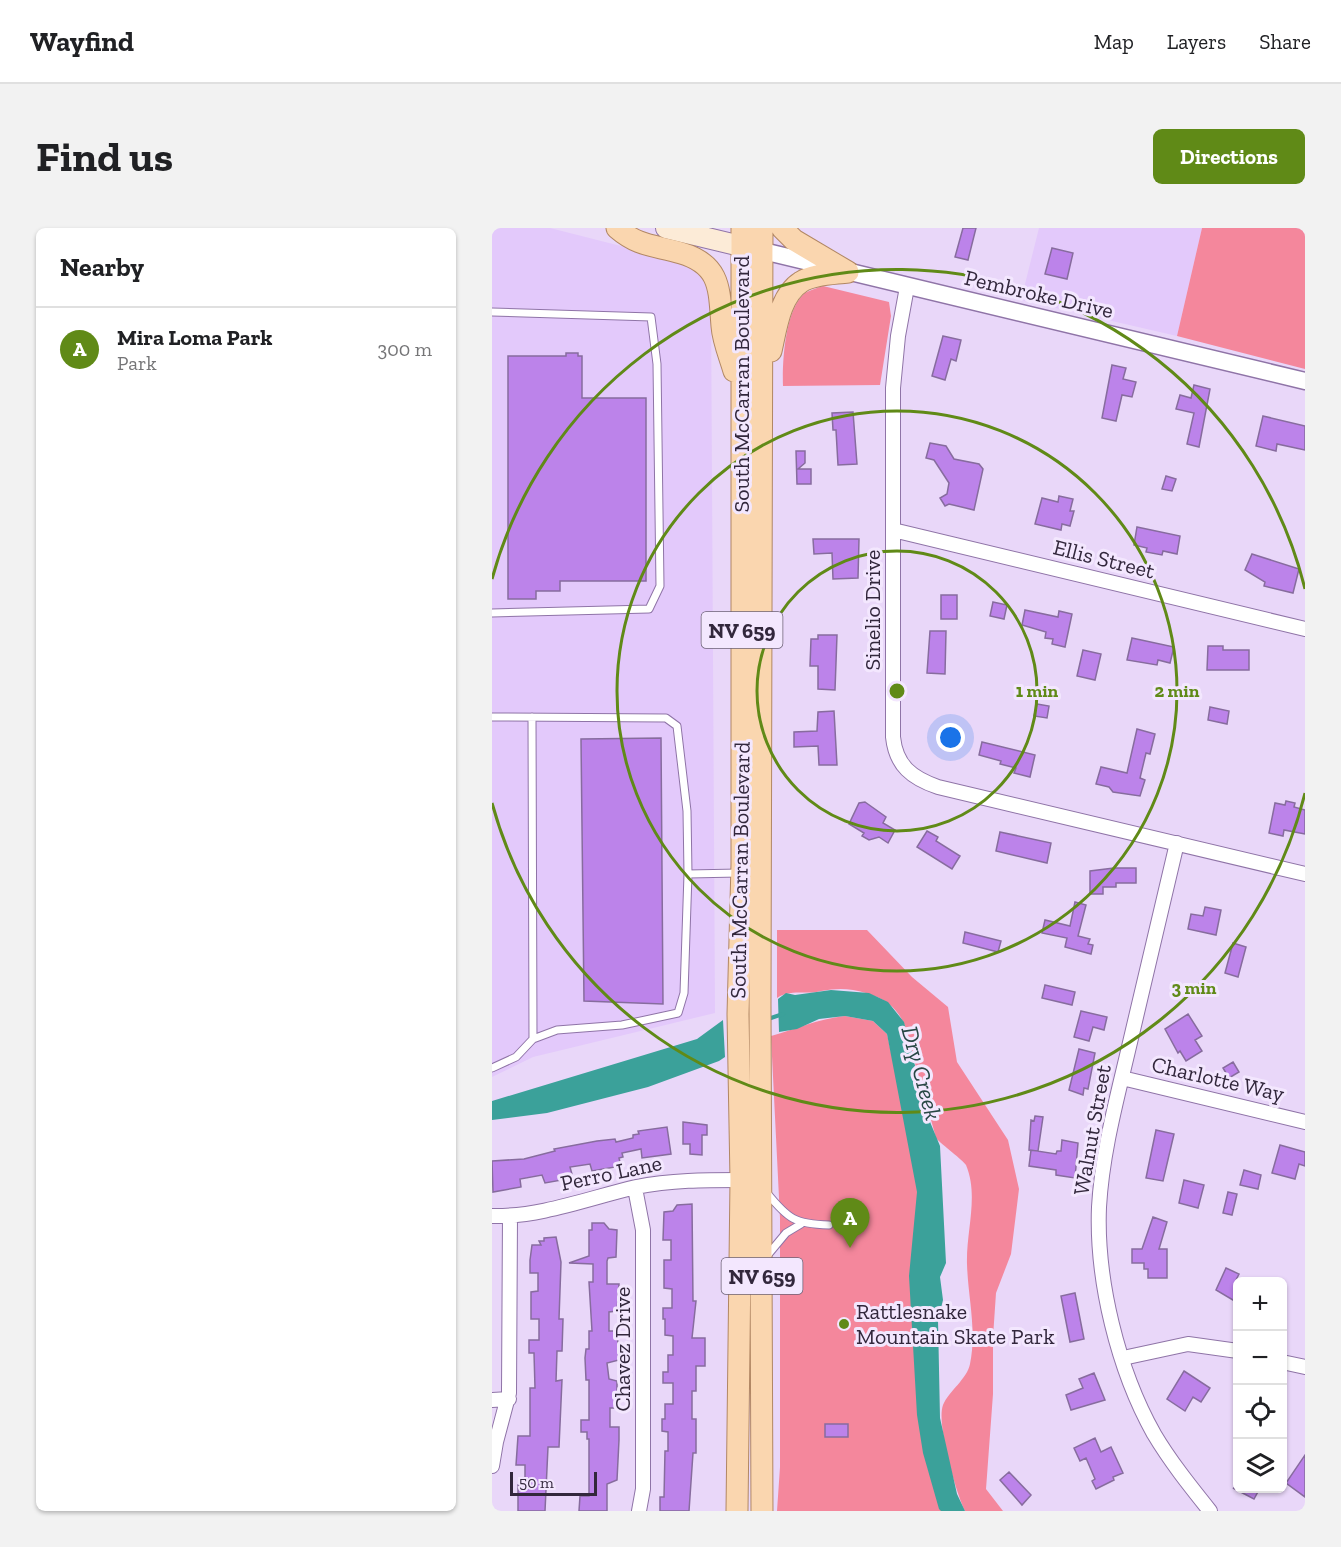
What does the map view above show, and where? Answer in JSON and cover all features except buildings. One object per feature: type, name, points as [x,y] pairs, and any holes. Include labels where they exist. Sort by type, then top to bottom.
[{"type":"main road","points":[[617,228],[632,241],[698,259],[710,270],[721,292],[722,328],[752,393]]},
{"type":"main road","points":[[666,228],[742,237],[763,251]]},
{"type":"main road","name":"South McCarran Boulevard","points":[[737,1511],[741,1180],[738,1014],[752,393],[763,251],[762,228]]},
{"type":"main road","points":[[782,228],[794,240],[848,272]]},
{"type":"main road","name":"South McCarran Boulevard","points":[[742,237],[752,393],[762,1261],[762,1511]]},
{"type":"main road","points":[[752,393],[778,320],[790,294],[800,282],[848,272]]},
{"type":"street","name":"Pembroke Drive","points":[[763,251],[1305,381]]},
{"type":"street","name":"Sinelio Drive","points":[[907,287],[893,388],[893,737],[894,751],[902,766],[922,781],[938,787],[1305,874]]},
{"type":"street","name":"Ellis Street","points":[[893,530],[1305,629]]},
{"type":"street","name":"Walnut Street","points":[[1177,843],[1108,1137],[1099,1208],[1104,1281],[1110,1314],[1124,1358],[1154,1432],[1210,1511]]},
{"type":"street","name":"Charlotte Way","points":[[1122,1078],[1305,1122]]},
{"type":"street","name":"Perro Lane","points":[[492,1216],[537,1212],[635,1188],[687,1180],[741,1180]]},
{"type":"street","name":"Chavez Drive","points":[[635,1188],[643,1230],[643,1489],[639,1511]]},
{"type":"street","points":[[492,1466],[495,1442],[509,1399],[510,1216]]},
{"type":"street","points":[[1124,1358],[1188,1344],[1233,1350]]},
{"type":"street","points":[[1287,1363],[1305,1367]]},
{"type":"street","points":[[492,1401],[509,1399]]},
{"type":"lane","points":[[492,312],[651,317],[657,364],[660,586],[649,609],[492,613]]},
{"type":"lane","points":[[492,717],[666,718],[677,726],[687,811],[688,874],[684,993],[678,1013],[622,1025],[557,1030],[532,1040],[516,1057],[492,1068]]},
{"type":"lane","points":[[532,717],[532,1040]]},
{"type":"lane","points":[[688,874],[742,873]]},
{"type":"lane","points":[[761,1187],[784,1214],[801,1224],[829,1225]]},
{"type":"lane","points":[[762,1261],[786,1233],[801,1224]]},
{"type":"shaded area","points":[[492,228],[550,228],[696,266],[711,302],[715,1013],[533,1057],[492,1077]]},
{"type":"shaded area","points":[[1039,228],[1202,228],[1177,336],[1021,300]]},
{"type":"shaded area","points":[[1202,228],[1305,228],[1305,369],[1177,336]]},
{"type":"shaded area","points":[[823,286],[889,302],[891,316],[880,385],[783,386],[784,351],[793,311],[805,293]]},
{"type":"shaded area","points":[[777,930],[867,930],[912,977],[948,1007],[957,1062],[1008,1140],[1019,1189],[1011,1254],[996,1293],[993,1394],[986,1489],[1003,1511],[965,1511],[952,1474],[942,1427],[943,1405],[968,1369],[972,1351],[967,1252],[972,1201],[970,1177],[966,1165],[936,1138],[908,1033],[898,1013],[890,1005],[866,993],[844,989],[793,993],[777,998]]},
{"type":"shaded area","points":[[831,990],[869,993],[888,1002],[904,1022],[928,1117],[940,1146],[946,1263],[940,1277],[943,1300],[938,1320],[940,1418],[957,1494],[965,1511],[941,1511],[939,1509],[923,1453],[917,1415],[909,1276],[917,1192],[887,1034],[873,1021],[845,1016],[819,1019],[797,1029],[779,1032],[778,999],[786,993],[795,995]]},
{"type":"shaded area","points":[[845,1016],[873,1021],[887,1034],[920,1183],[921,1420],[928,1469],[944,1511],[777,1511],[780,1467],[780,1218],[771,1036]]},
{"type":"shaded area","points":[[723,1020],[725,1057],[719,1061],[648,1087],[547,1113],[492,1120],[492,1101],[697,1039]]},
{"type":"waterway","name":"Dry Creek","points":[[768,1019],[783,1014]]},
{"type":"place","name":"Mira Loma Park","points":[[850,1248]]},
{"type":"place","name":"Rattlesnake Mountain Skate Park","points":[[844,1324]]}]
